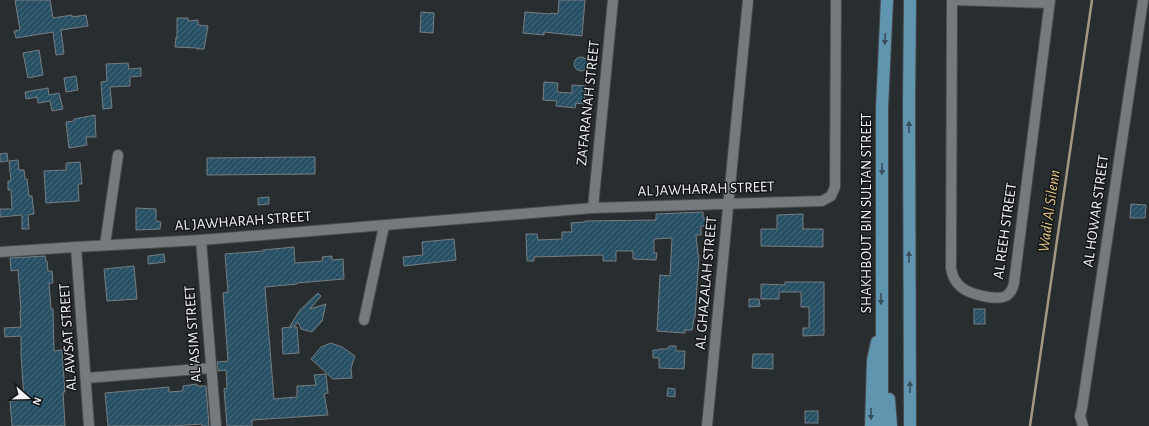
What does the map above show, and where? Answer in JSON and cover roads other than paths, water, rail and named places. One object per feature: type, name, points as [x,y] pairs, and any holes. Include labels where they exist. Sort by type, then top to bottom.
[{"type":"main road","name":"SHAKHBOUT BIN SULTAN STREET","points":[[882,426],[882,108],[887,0]]},
{"type":"main road","points":[[910,0],[910,426]]},
{"type":"main road","points":[[871,426],[872,360],[875,346],[881,334]]},
{"type":"main road","points":[[881,356],[887,381],[891,426]]},
{"type":"street","name":"ZA'FARANAH STREET","points":[[593,208],[613,0]]},
{"type":"street","name":"AL GHAZALAH STREET","points":[[707,426],[748,0]]},
{"type":"street","name":"AL JAWHARAH STREET","points":[[0,252],[201,240],[593,208],[822,201],[831,196],[835,187],[836,0]]},
{"type":"street","name":"AL REEH STREET","points":[[952,0],[952,275],[960,287],[966,291],[973,294],[995,298],[1000,298],[1010,293],[1014,283],[1049,2]]},
{"type":"street","points":[[952,0],[1049,2]]},
{"type":"street","name":"AL HOWAR STREET","points":[[1083,426],[1080,416],[1143,0]]},
{"type":"street","points":[[105,245],[118,155]]},
{"type":"street","points":[[364,320],[384,226]]},
{"type":"street","name":"AL 'ASIM STREET","points":[[201,240],[216,426]]},
{"type":"street","name":"AL AWSAT STREET","points":[[76,247],[87,378],[89,426]]},
{"type":"street","points":[[87,378],[211,368]]},
{"type":"waterway","name":"Wadi Al Silenn","points":[[1030,426],[1092,0]]}]
